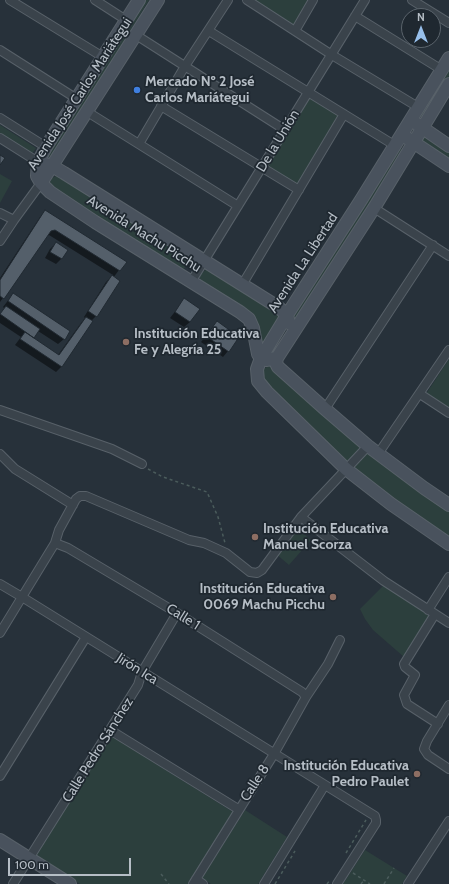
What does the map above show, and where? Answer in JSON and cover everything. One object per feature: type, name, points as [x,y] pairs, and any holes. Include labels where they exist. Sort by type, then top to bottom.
[{"type":"street","points":[[10,0],[103,57]]},
{"type":"street","points":[[95,0],[126,20]]},
{"type":"street","name":"Avenida José Carlos Mariátegui","points":[[38,162],[139,0]]},
{"type":"street","name":"Avenida José Carlos Mariátegui","points":[[41,183],[158,0]]},
{"type":"street","points":[[139,144],[185,66],[228,0]]},
{"type":"street","points":[[247,0],[332,55],[418,107]]},
{"type":"street","points":[[294,30],[313,0]]},
{"type":"street","name":"De la Unión","points":[[191,282],[365,0]]},
{"type":"street","points":[[412,0],[449,23]]},
{"type":"street","points":[[355,16],[442,70]]},
{"type":"street","points":[[209,31],[344,114],[398,140],[413,142],[449,166]]},
{"type":"street","points":[[136,35],[285,130]]},
{"type":"street","points":[[0,50],[77,99]]},
{"type":"street","name":"Avenida La Libertad","points":[[261,358],[449,58]]},
{"type":"street","points":[[91,76],[104,84]]},
{"type":"street","name":"Avenida La Libertad","points":[[277,358],[374,208],[449,84]]},
{"type":"street","points":[[161,106],[299,190]]},
{"type":"street","points":[[86,111],[238,206]]},
{"type":"street","points":[[242,285],[344,114]]},
{"type":"street","points":[[0,118],[46,147]]},
{"type":"street","points":[[410,120],[449,146]]},
{"type":"street","points":[[0,138],[38,162],[37,176],[41,183],[0,241]]},
{"type":"street","name":"Avenida Machu Picchu","points":[[38,162],[52,166],[278,307],[287,315]]},
{"type":"street","name":"Avenida Machu Picchu","points":[[41,183],[50,192],[95,222],[249,319],[253,328],[258,354],[261,358],[257,369],[258,381],[262,386],[346,469],[391,504],[449,544]]},
{"type":"street","points":[[374,208],[449,256]]},
{"type":"street","points":[[0,213],[14,220]]},
{"type":"street","points":[[325,409],[434,245]]},
{"type":"street","points":[[287,315],[290,336]]},
{"type":"street","points":[[378,454],[449,350]]},
{"type":"street","points":[[261,358],[266,360],[277,358],[276,363],[278,366],[325,409],[378,454],[449,506]]},
{"type":"street","points":[[420,394],[449,413]]},
{"type":"street","points":[[0,410],[112,449],[142,464]]},
{"type":"street","points":[[0,634],[55,543],[59,530],[76,499],[80,496],[86,496],[189,540],[204,543],[226,553],[250,572],[257,573],[262,570],[301,518],[368,446]]},
{"type":"street","points":[[0,454],[14,469],[73,505]]},
{"type":"street","points":[[301,518],[384,581],[449,623]]},
{"type":"street","name":"Calle 1","points":[[55,543],[68,548],[177,614],[302,692],[306,697]]},
{"type":"street","points":[[438,724],[407,704],[404,695],[415,675],[405,667],[404,664],[449,577]]},
{"type":"street","name":"Jirón Ica","points":[[0,584],[375,816],[376,823],[337,884]]},
{"type":"street","name":"Calle Pedro Sánchez","points":[[13,884],[138,685],[142,672],[177,614]]},
{"type":"street","points":[[0,776],[86,636]]},
{"type":"street","name":"Calle 8","points":[[194,882],[274,754],[306,697],[328,664],[340,640]]},
{"type":"street","points":[[449,705],[427,741],[424,749],[428,755],[449,768]]},
{"type":"street","points":[[110,730],[238,810]]},
{"type":"street","points":[[264,884],[325,785]]},
{"type":"street","points":[[408,884],[449,821]]},
{"type":"street","points":[[0,840],[70,884]]},
{"type":"street","points":[[194,882],[203,884]]},
{"type":"path","points":[[142,464],[151,471],[163,477],[207,492],[218,517],[224,537],[226,553]]},
{"type":"path","points":[[384,884],[394,868]]},
{"type":"path","points":[[352,873],[370,884]]},
{"type":"path","points":[[161,874],[169,884]]},
{"type":"path","points":[[361,884],[364,880]]},
{"type":"green space","points":[[142,0],[149,0],[54,155],[50,157],[46,155]]},
{"type":"green space","points":[[250,0],[311,0],[293,28]]},
{"type":"green space","points":[[449,63],[449,76],[421,117],[418,114]]},
{"type":"green space","points":[[311,97],[340,115],[298,186],[265,166]]},
{"type":"green space","points":[[0,125],[36,148],[32,154],[0,133]]},
{"type":"green space","points":[[425,136],[449,150],[449,163],[421,142]]},
{"type":"green space","points":[[399,145],[402,150],[369,204],[296,318],[291,315]]},
{"type":"green space","points":[[0,174],[12,181],[0,203]]},
{"type":"green space","points":[[60,176],[190,258],[189,263],[183,269],[178,269],[51,186],[50,182],[52,178]]},
{"type":"green space","points":[[207,269],[279,314],[278,323],[265,345],[261,345],[258,325],[256,319],[251,314],[200,282],[200,274]]},
{"type":"green space","points":[[449,359],[449,409],[426,394]]},
{"type":"green space","points":[[268,366],[272,367],[359,445],[359,450],[351,459],[347,461],[341,460],[263,384],[262,370]]},
{"type":"green space","points":[[368,453],[449,509],[449,541],[357,473],[355,467],[357,462],[363,455]]},
{"type":"green space","points":[[298,529],[311,540],[289,565],[275,553]]},
{"type":"green space","points":[[384,585],[431,617],[404,657],[373,630],[360,609]]},
{"type":"green space","points":[[111,736],[233,812],[188,884],[80,884],[35,856]]},
{"type":"green space","points":[[245,810],[287,837],[258,884],[211,884],[202,878]]},
{"type":"green space","points":[[365,850],[407,876],[402,884],[343,884]]},
{"type":"building","points":[[0,155],[5,158],[0,165]]},
{"type":"building","points":[[45,210],[127,262],[120,271],[55,230],[51,231],[4,299],[0,296],[0,280]]},
{"type":"building","points":[[56,242],[68,250],[62,259],[50,252]]},
{"type":"building","points":[[112,275],[120,281],[97,317],[88,311]]},
{"type":"building","points":[[13,293],[70,331],[65,340],[8,301]]},
{"type":"building","points":[[184,298],[200,309],[190,322],[175,312]]},
{"type":"building","points":[[6,306],[40,329],[34,338],[0,314]]},
{"type":"building","points":[[86,317],[93,321],[62,367],[20,339],[25,332],[59,355]]},
{"type":"building","points":[[217,321],[239,337],[229,352],[206,336]]},
{"type":"place","name":"Mercado Nº 2 José Carlos Mariátegui","points":[[137,90]]},
{"type":"place","name":"Institución Educativa Fe y Alegría 25","points":[[126,342]]},
{"type":"place","name":"Institución Educativa Manuel Scorza","points":[[255,537]]},
{"type":"place","name":"Institución Educativa 0069 Machu Picchu","points":[[333,597]]},
{"type":"place","name":"Institución Educativa Pedro Paulet","points":[[417,774]]}]
